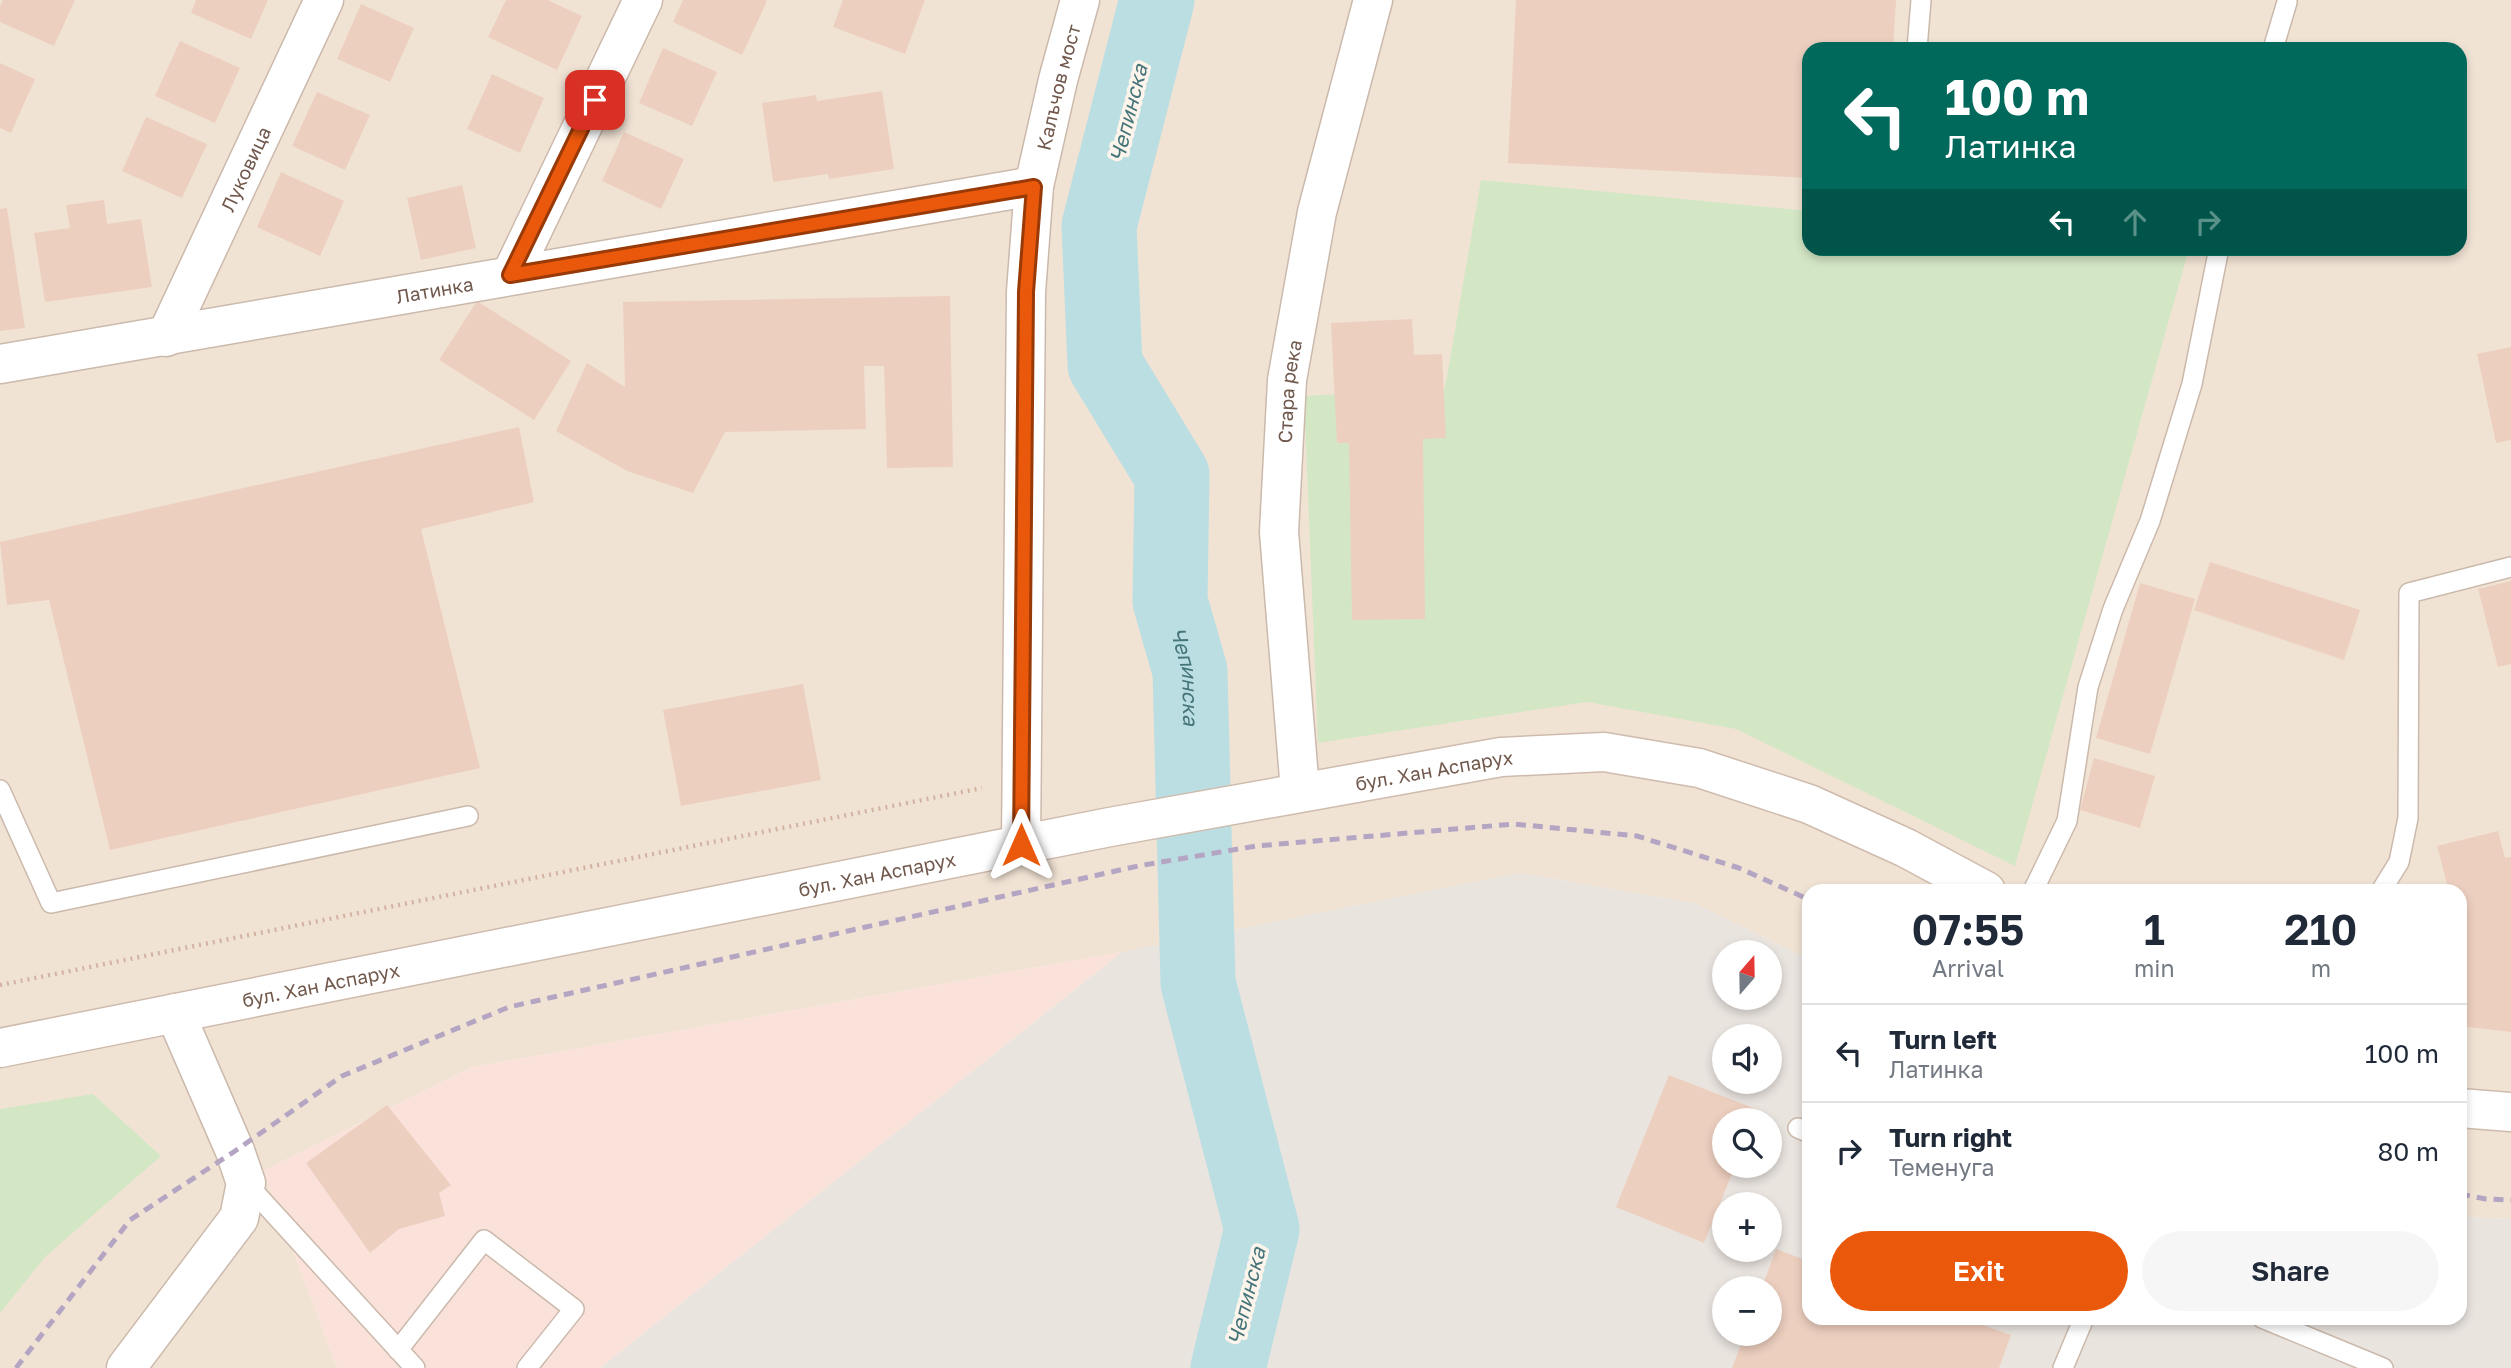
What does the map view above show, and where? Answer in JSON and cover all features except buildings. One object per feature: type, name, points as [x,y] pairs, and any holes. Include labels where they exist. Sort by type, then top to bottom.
[{"type":"street","name":"Луковица","points":[[166,337],[324,0]]},
{"type":"street","points":[[510,275],[643,0]]},
{"type":"street","name":"Калъчов мост","points":[[1021,845],[1026,292],[1034,187],[1058,80],[1080,0]]},
{"type":"street","name":"Стара река","points":[[1300,791],[1279,533],[1287,380],[1317,212],[1373,0]]},
{"type":"street","name":"Латинка","points":[[0,364],[1034,187]]},
{"type":"street","name":"бул. Хан Аспарух","points":[[0,1048],[1110,827],[1501,757],[1604,752],[1699,768],[1809,804],[1906,848],[1973,884]]},
{"type":"street","points":[[126,1368],[239,1218],[246,1183],[235,1151],[175,1013]]},
{"type":"street","points":[[2467,1109],[2511,1112]]},
{"type":"lane","points":[[1918,42],[1921,0]]},
{"type":"lane","points":[[2275,42],[2287,2]]},
{"type":"lane","points":[[2037,884],[2067,821],[2088,687],[2113,609],[2150,521],[2192,384],[2217,256]]},
{"type":"lane","points":[[2385,884],[2399,862],[2408,818],[2409,593],[2511,567]]},
{"type":"lane","points":[[0,790],[51,903],[468,816]]},
{"type":"lane","points":[[246,1183],[415,1368]]},
{"type":"lane","points":[[398,1350],[484,1240],[574,1309],[527,1368]]},
{"type":"lane","points":[[2063,1368],[2081,1325]]},
{"type":"lane","points":[[2275,1325],[2339,1360],[2383,1368]]},
{"type":"path","points":[[0,985],[1021,780]]},
{"type":"shaded area","points":[[0,0],[2511,0],[2511,1219],[2467,1217],[2467,884],[1802,884],[1802,956],[1782,946],[1782,940],[1770,940],[1694,903],[1519,873],[1122,952],[473,1067],[263,1171],[337,1368],[0,1368]]},
{"type":"shaded area","points":[[1519,873],[1694,903],[1770,940],[1712,940],[1712,1010],[1782,1010],[1782,946],[1802,956],[1802,1325],[2467,1325],[2467,1217],[2511,1219],[2511,1368],[600,1368],[1122,952]]},
{"type":"shaded area","points":[[1122,952],[600,1368],[337,1368],[263,1171],[473,1067]]},
{"type":"green space","points":[[1481,180],[1802,210],[1802,256],[2187,256],[2015,866],[1736,729],[1587,702],[1318,743],[1304,396],[1445,388]]},
{"type":"green space","points":[[93,1094],[161,1156],[46,1256],[0,1313],[0,1109]]},
{"type":"waterway","name":"Чепинска","points":[[1157,0],[1099,226],[1105,365],[1172,475],[1170,601],[1190,671],[1198,983],[1262,1229],[1228,1368]]},
{"type":"railway","points":[[16,1368],[130,1220],[342,1076],[509,1007],[1138,866],[1256,846],[1514,824],[1637,836],[1739,868],[1802,896]]},
{"type":"railway","points":[[2467,1195],[2511,1200]]},
{"type":"route","points":[[595,100],[510,275],[1034,187],[1026,292],[1021,845]]}]
